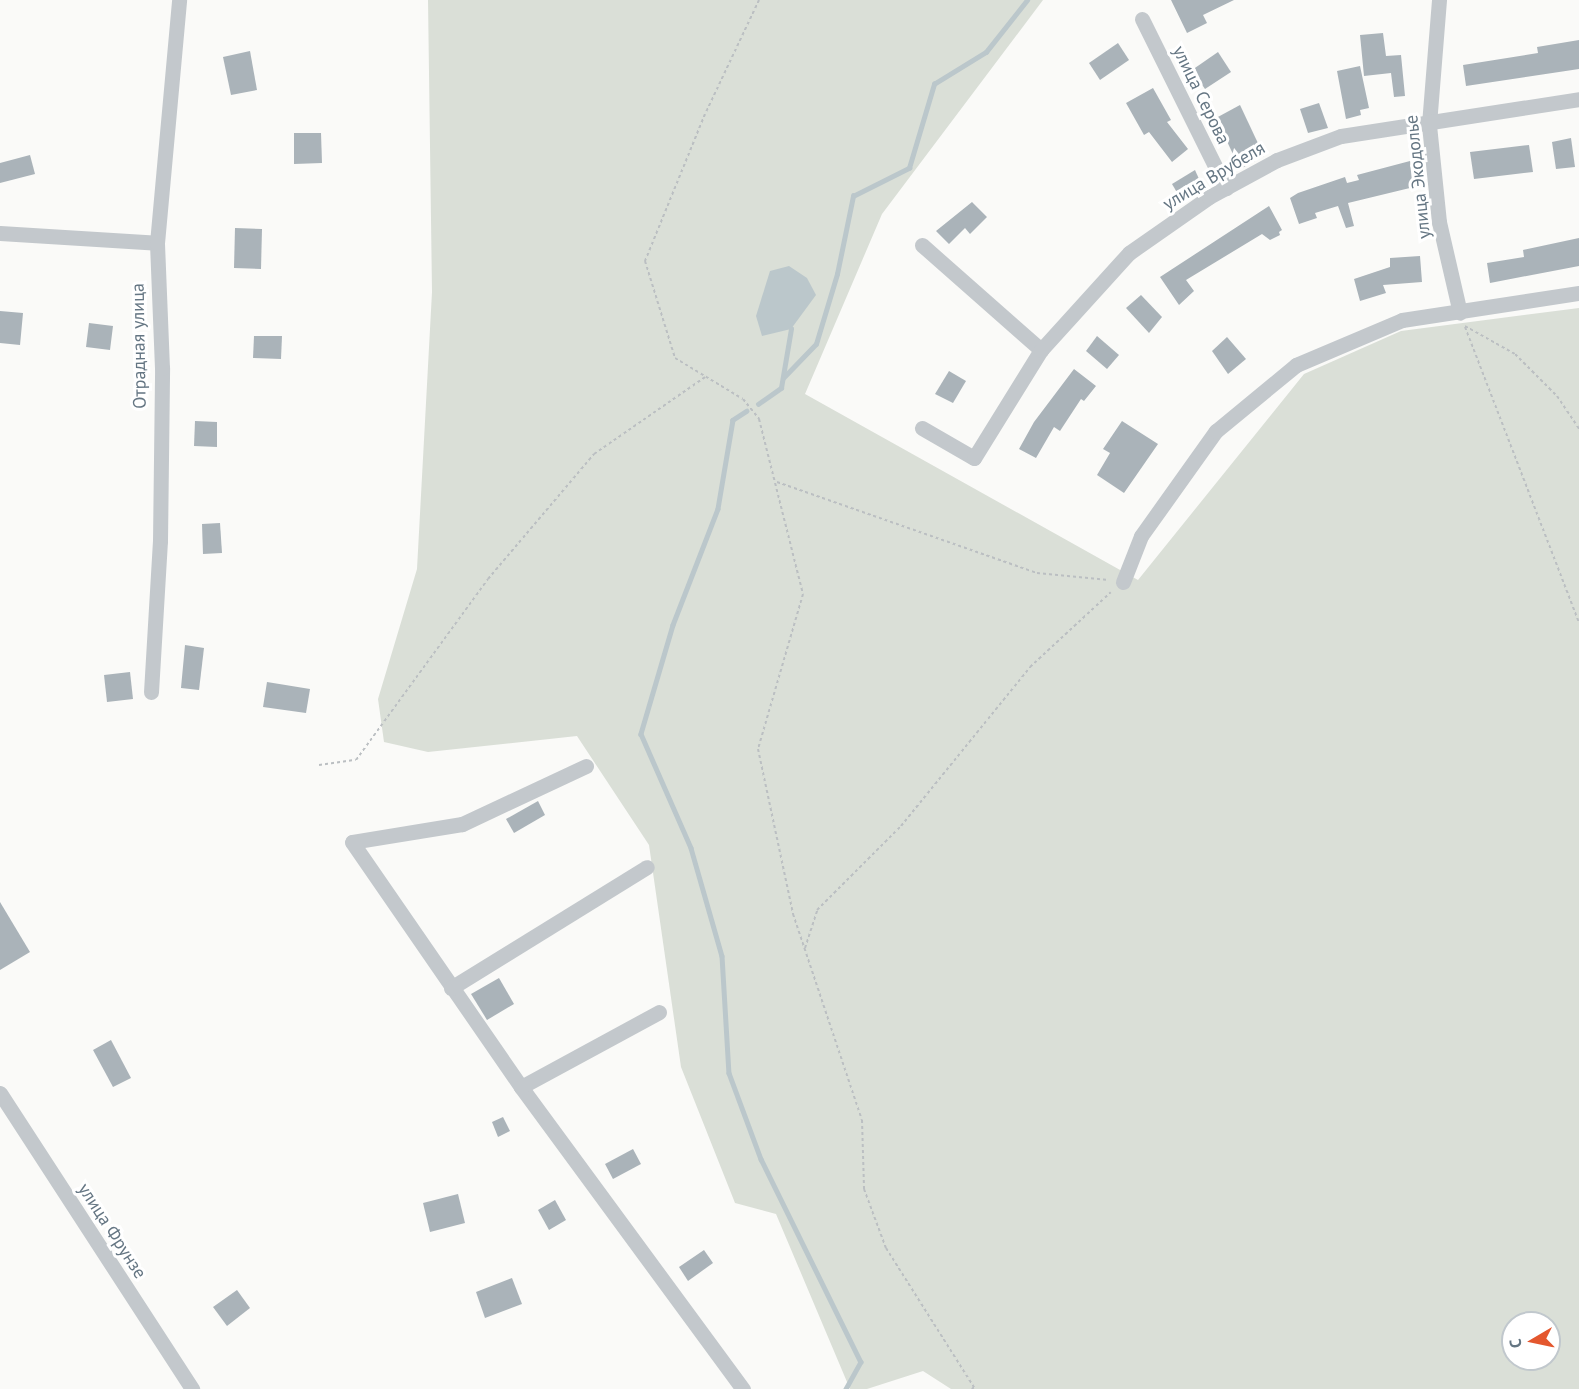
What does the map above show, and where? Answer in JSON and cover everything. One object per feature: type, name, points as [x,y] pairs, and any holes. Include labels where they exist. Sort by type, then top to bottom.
[{"type":"street","name":"Отрадная улица","points":[[151,692],[160,541],[162,368],[158,243],[179,0]]},
{"type":"street","name":"улица Экодолье","points":[[1438,0],[1429,125],[1438,222],[1462,320]]},
{"type":"street","name":"улица Серова","points":[[1142,19],[1226,188]]},
{"type":"street","name":"улица Врубеля","points":[[922,428],[974,458],[1041,350],[1129,253],[1226,188],[1277,160],[1341,136],[1429,125],[1579,99]]},
{"type":"street","points":[[0,233],[158,243]]},
{"type":"street","points":[[922,245],[1041,350]]},
{"type":"street","points":[[1123,582],[1141,536],[1216,431],[1296,365],[1402,320],[1462,320],[1579,293]]},
{"type":"street","points":[[586,766],[462,824],[352,842],[521,1087],[742,1389]]},
{"type":"street","points":[[451,988],[646,867]]},
{"type":"street","points":[[521,1087],[659,1011]]},
{"type":"street","name":"улица Фрунзе","points":[[0,1093],[192,1389]]},
{"type":"path","points":[[759,0],[705,114],[645,261],[675,358],[743,399],[759,419],[777,482],[802,594],[758,749],[793,914],[862,1120],[864,1188],[886,1248],[974,1388]]},
{"type":"path","points":[[1462,320],[1515,354],[1557,396],[1579,429]]},
{"type":"path","points":[[1462,320],[1579,622]]},
{"type":"path","points":[[319,765],[356,760],[488,579],[594,454],[705,377]]},
{"type":"path","points":[[777,482],[1037,573],[1123,582]]},
{"type":"path","points":[[804,948],[817,910],[901,826],[1030,667],[1123,582]]},
{"type":"shaded area","points":[[428,0],[1043,0],[882,214],[805,394],[1138,580],[1304,374],[1401,331],[1579,308],[1579,1389],[951,1389],[923,1371],[867,1389],[850,1389],[776,1214],[735,1203],[681,1067],[649,845],[577,736],[428,752],[384,742],[378,699],[417,569],[432,292]]},
{"type":"shaded area","points":[[789,266],[807,278],[816,295],[791,329],[762,336],[756,316],[770,271]]},
{"type":"building","points":[[1171,0],[1234,0],[1203,15],[1207,23],[1187,33]]},
{"type":"building","points":[[1383,33],[1386,56],[1401,55],[1405,96],[1394,97],[1391,73],[1364,76],[1360,35]]},
{"type":"building","points":[[1579,40],[1579,69],[1466,86],[1463,65],[1538,53],[1537,47]]},
{"type":"building","points":[[1118,43],[1129,60],[1100,80],[1089,63]]},
{"type":"building","points":[[250,51],[257,90],[231,95],[223,57]]},
{"type":"building","points":[[1218,52],[1231,72],[1205,89],[1192,70]]},
{"type":"building","points":[[1360,66],[1369,108],[1360,110],[1361,115],[1346,119],[1337,71]]},
{"type":"building","points":[[1153,88],[1171,120],[1167,122],[1188,149],[1172,162],[1149,132],[1144,135],[1126,103]]},
{"type":"building","points":[[1319,103],[1328,128],[1308,133],[1300,109]]},
{"type":"building","points":[[1240,105],[1264,156],[1240,169],[1216,118]]},
{"type":"building","points":[[294,133],[321,133],[322,163],[294,164]]},
{"type":"building","points":[[1571,138],[1575,167],[1556,169],[1552,142]]},
{"type":"building","points":[[1529,145],[1533,172],[1474,179],[1470,152]]},
{"type":"building","points":[[30,155],[35,174],[0,183],[0,163]]},
{"type":"building","points":[[1410,161],[1414,187],[1348,203],[1354,226],[1346,228],[1338,206],[1315,213],[1317,218],[1299,224],[1290,198],[1298,193],[1345,177],[1347,183],[1359,180],[1357,175]]},
{"type":"building","points":[[1195,170],[1203,188],[1182,201],[1172,184]]},
{"type":"building","points":[[972,202],[987,217],[970,234],[965,228],[949,244],[936,231]]},
{"type":"building","points":[[1269,206],[1282,230],[1279,232],[1280,235],[1270,240],[1262,234],[1186,280],[1194,291],[1179,305],[1160,277]]},
{"type":"building","points":[[235,228],[262,229],[261,269],[234,268]]},
{"type":"building","points":[[1579,238],[1579,266],[1490,283],[1487,263],[1524,257],[1523,250]]},
{"type":"building","points":[[1420,256],[1422,282],[1383,285],[1386,293],[1360,301],[1354,279],[1390,267],[1390,258]]},
{"type":"building","points":[[1141,295],[1162,317],[1149,333],[1126,308]]},
{"type":"building","points":[[0,311],[23,313],[20,345],[0,343]]},
{"type":"building","points":[[89,323],[113,326],[110,350],[86,347]]},
{"type":"building","points":[[254,336],[282,336],[281,359],[253,358]]},
{"type":"building","points":[[1097,336],[1119,355],[1107,369],[1086,351]]},
{"type":"building","points":[[1227,337],[1246,359],[1228,374],[1212,351]]},
{"type":"building","points":[[1074,369],[1096,386],[1084,401],[1081,399],[1060,431],[1054,427],[1036,458],[1019,449],[1034,422]]},
{"type":"building","points":[[949,371],[966,381],[953,403],[935,394]]},
{"type":"building","points":[[195,421],[217,422],[217,447],[194,446]]},
{"type":"building","points":[[1122,421],[1158,444],[1124,493],[1097,475],[1110,453],[1103,449]]},
{"type":"building","points":[[220,523],[222,553],[203,554],[202,524]]},
{"type":"building","points":[[185,645],[204,648],[199,690],[181,688]]},
{"type":"building","points":[[130,672],[133,699],[107,702],[104,675]]},
{"type":"building","points":[[267,682],[310,689],[306,713],[263,707]]},
{"type":"building","points":[[538,801],[545,815],[514,833],[506,819]]},
{"type":"building","points":[[0,902],[30,952],[0,970]]},
{"type":"building","points":[[499,978],[514,1004],[487,1020],[471,994]]},
{"type":"building","points":[[111,1040],[131,1078],[113,1087],[93,1050]]},
{"type":"building","points":[[503,1117],[510,1131],[498,1137],[492,1122]]},
{"type":"building","points":[[633,1149],[641,1164],[613,1179],[605,1164]]},
{"type":"building","points":[[458,1194],[465,1223],[430,1232],[423,1203]]},
{"type":"building","points":[[555,1200],[566,1220],[549,1230],[538,1210]]},
{"type":"building","points":[[704,1250],[713,1263],[688,1281],[679,1267]]},
{"type":"building","points":[[512,1278],[522,1304],[485,1318],[476,1292]]},
{"type":"building","points":[[237,1290],[250,1308],[227,1326],[213,1307]]},
{"type":"waterway","points":[[783,378],[816,344],[837,274],[853,196],[909,168],[934,84],[986,52],[1027,0]]},
{"type":"waterway","points":[[758,404],[781,388],[791,329]]},
{"type":"waterway","points":[[747,411],[733,420],[718,509],[673,625],[641,734],[691,848],[722,956],[729,1073],[761,1159],[861,1362],[846,1389]]}]
